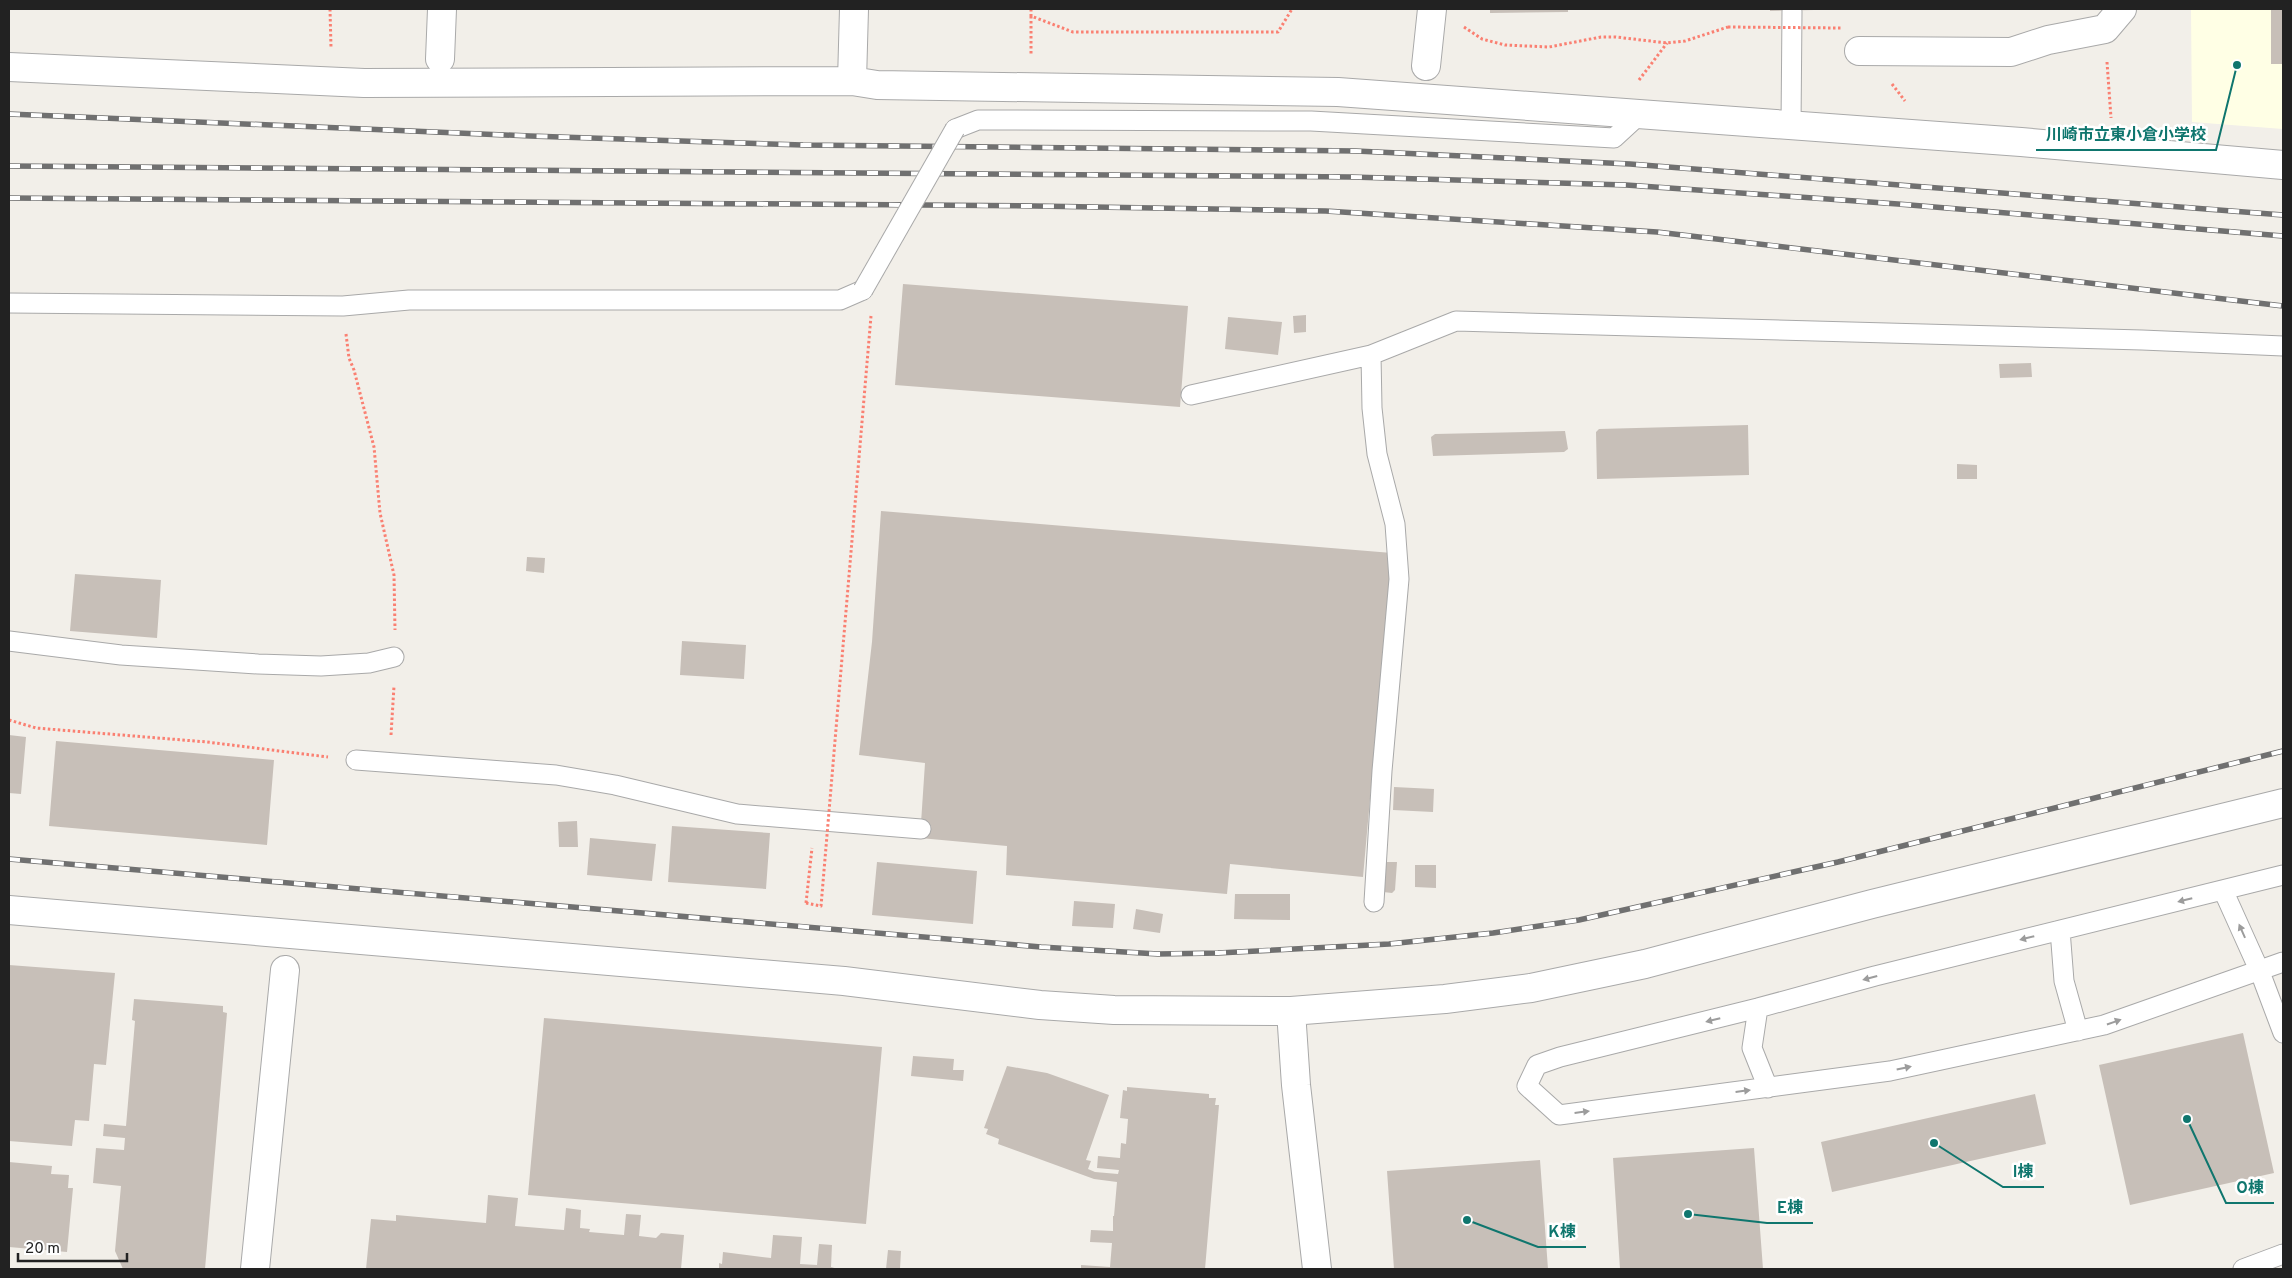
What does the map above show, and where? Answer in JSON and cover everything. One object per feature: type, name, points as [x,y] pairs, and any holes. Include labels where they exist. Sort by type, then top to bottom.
[{"type":"street","points":[[440,59],[442,9]]},
{"type":"street","points":[[852,81],[854,9]]},
{"type":"street","points":[[1426,66],[1432,9]]},
{"type":"street","points":[[1859,51],[2011,52],[2114,19]]},
{"type":"street","points":[[9,67],[364,84],[852,81],[877,85],[1338,92],[2021,142],[2283,165]]},
{"type":"street","points":[[9,910],[834,980],[1040,1005],[1114,1010],[1291,1010],[1435,1000],[1531,988],[1645,964],[1872,904],[2283,803]]},
{"type":"street","points":[[255,1269],[285,970]]},
{"type":"street","points":[[1291,1010],[1296,1085],[1317,1269]]},
{"type":"lane","points":[[1791,126],[1792,11]]},
{"type":"lane","points":[[9,303],[343,306],[409,300],[840,300],[863,290],[955,128],[978,120],[1311,121],[1614,138],[1639,115]]},
{"type":"lane","points":[[1191,395],[1371,355],[1456,320],[2142,340],[2283,346]]},
{"type":"lane","points":[[1371,355],[1372,408],[1377,454],[1396,524],[1399,580],[1383,762],[1374,902]]},
{"type":"lane","points":[[9,641],[121,655],[258,664],[330,665],[369,663],[394,657]]},
{"type":"lane","points":[[356,760],[556,775],[615,785],[738,814],[920,829]]},
{"type":"lane","points":[[2283,875],[1875,976],[1537,1065],[1527,1086],[1559,1115],[1890,1071],[2104,1025],[2260,972],[2283,962]]},
{"type":"lane","points":[[2223,890],[2260,972],[2283,1033]]},
{"type":"lane","points":[[2060,930],[2064,981],[2078,1031]]},
{"type":"lane","points":[[1758,1008],[1752,1048],[1768,1088]]},
{"type":"lane","points":[[2243,1269],[2283,1254]]},
{"type":"path","points":[[330,9],[331,58]]},
{"type":"path","points":[[1031,9],[1031,60]]},
{"type":"path","points":[[1031,16],[1072,32],[1278,32],[1292,9]]},
{"type":"path","points":[[2111,122],[2114,19]]},
{"type":"path","points":[[1460,24],[1482,39],[1505,45],[1549,47],[1616,37],[1667,43],[1685,41],[1728,27],[1842,28]]},
{"type":"path","points":[[1638,83],[1667,43]]},
{"type":"path","points":[[812,838],[806,903],[821,906],[872,306],[863,290]]},
{"type":"path","points":[[9,720],[36,728],[207,742],[356,760],[390,746],[394,657],[394,575],[380,513],[374,447],[354,370],[349,358],[343,306]]},
{"type":"shaded area","points":[[2191,9],[2283,9],[2283,129],[2192,122]]},
{"type":"building","points":[[1490,9],[1568,9],[1568,12],[1490,13]]},
{"type":"building","points":[[1770,9],[1814,9],[1814,10],[1770,11]]},
{"type":"building","points":[[2271,9],[2283,9],[2283,64],[2271,64]]},
{"type":"building","points":[[903,284],[1188,306],[1180,407],[895,385]]},
{"type":"building","points":[[1306,315],[1306,332],[1294,333],[1293,316]]},
{"type":"building","points":[[1228,317],[1282,322],[1278,355],[1225,349]]},
{"type":"building","points":[[2031,363],[2032,377],[2000,378],[1999,364]]},
{"type":"building","points":[[1748,425],[1749,475],[1597,479],[1596,432],[1599,429]]},
{"type":"building","points":[[1565,431],[1568,449],[1564,452],[1433,456],[1431,437],[1435,434]]},
{"type":"building","points":[[1957,464],[1977,465],[1977,479],[1957,479]]},
{"type":"building","points":[[881,511],[1392,553],[1363,877],[1230,864],[1227,894],[1006,875],[1007,846],[920,838],[925,763],[859,755],[872,642]]},
{"type":"building","points":[[527,557],[545,558],[544,573],[526,571]]},
{"type":"building","points":[[75,574],[161,580],[157,638],[70,631]]},
{"type":"building","points":[[682,641],[746,645],[744,679],[680,675]]},
{"type":"building","points":[[9,735],[26,737],[21,794],[9,793]]},
{"type":"building","points":[[56,741],[274,760],[267,845],[49,826]]},
{"type":"building","points":[[1394,787],[1434,789],[1433,812],[1393,810]]},
{"type":"building","points":[[577,821],[578,847],[559,847],[558,822]]},
{"type":"building","points":[[672,826],[770,833],[766,889],[668,882]]},
{"type":"building","points":[[590,838],[656,844],[652,881],[587,875]]},
{"type":"building","points":[[877,862],[977,871],[973,924],[872,915]]},
{"type":"building","points":[[1384,862],[1397,862],[1395,890],[1392,893],[1383,892]]},
{"type":"building","points":[[1415,865],[1436,865],[1436,888],[1415,887]]},
{"type":"building","points":[[1235,894],[1290,894],[1290,920],[1234,919]]},
{"type":"building","points":[[1074,901],[1115,904],[1113,928],[1072,926]]},
{"type":"building","points":[[1136,909],[1163,914],[1160,933],[1133,929]]},
{"type":"building","points":[[9,965],[115,973],[106,1065],[94,1064],[89,1121],[75,1120],[72,1146],[9,1141]]},
{"type":"building","points":[[134,999],[223,1006],[223,1012],[227,1013],[205,1269],[123,1269],[115,1251],[121,1186],[93,1183],[96,1148],[124,1150],[125,1138],[103,1136],[104,1124],[126,1126],[135,1021],[132,1020]]},
{"type":"building","points":[[544,1018],[882,1047],[866,1224],[528,1195]]},
{"type":"building","points":[[2243,1033],[2274,1173],[2130,1205],[2099,1065]]},
{"type":"building","points":[[913,1056],[954,1059],[953,1070],[964,1070],[963,1081],[911,1076]]},
{"type":"building","points":[[1007,1066],[1047,1073],[1109,1095],[1086,1160],[1091,1161],[1088,1169],[1095,1172],[1118,1174],[1119,1170],[1097,1168],[1098,1156],[1120,1158],[1121,1143],[1126,1144],[1128,1119],[1120,1118],[1123,1090],[1127,1091],[1127,1087],[1209,1094],[1209,1098],[1216,1098],[1215,1105],[1219,1105],[1205,1269],[1081,1269],[1081,1265],[1110,1267],[1112,1243],[1090,1242],[1091,1230],[1113,1231],[1117,1182],[1094,1179],[998,1144],[999,1139],[986,1134],[988,1129],[984,1128]]},
{"type":"building","points":[[2035,1094],[2046,1144],[1832,1192],[1821,1142]]},
{"type":"building","points":[[1754,1148],[1763,1269],[1620,1269],[1613,1158]]},
{"type":"building","points":[[1540,1160],[1548,1269],[1394,1269],[1387,1171]]},
{"type":"building","points":[[9,1162],[52,1166],[51,1174],[69,1175],[68,1188],[73,1188],[67,1252],[9,1247]]},
{"type":"building","points":[[488,1195],[518,1198],[515,1226],[564,1230],[566,1208],[581,1210],[580,1228],[590,1229],[589,1232],[624,1235],[626,1214],[641,1215],[639,1236],[656,1238],[661,1233],[684,1235],[681,1269],[366,1269],[371,1219],[396,1221],[396,1215],[486,1223]]},
{"type":"building","points":[[773,1235],[802,1237],[800,1264],[817,1265],[819,1244],[832,1245],[831,1267],[838,1269],[719,1269],[719,1263],[722,1264],[723,1252],[771,1258]]},
{"type":"building","points":[[888,1250],[901,1251],[900,1269],[886,1269]]},
{"type":"railway","points":[[9,114],[530,136],[803,145],[1356,151],[1630,164],[2283,215]]},
{"type":"railway","points":[[9,166],[1351,177],[1626,185],[1898,204],[2283,236]]},
{"type":"railway","points":[[9,198],[1035,206],[1326,211],[1657,232],[2283,306]]},
{"type":"railway","points":[[9,859],[1041,947],[1158,954],[1218,953],[1389,944],[1493,933],[1579,920],[1838,862],[2283,751]]},
{"type":"place","name":"川崎市立東小倉小学校","points":[[2237,65]]},
{"type":"place","name":"O棟","points":[[2187,1119]]},
{"type":"place","name":"I棟","points":[[1934,1143]]},
{"type":"place","name":"E棟","points":[[1688,1214]]},
{"type":"place","name":"K棟","points":[[1467,1220]]}]
